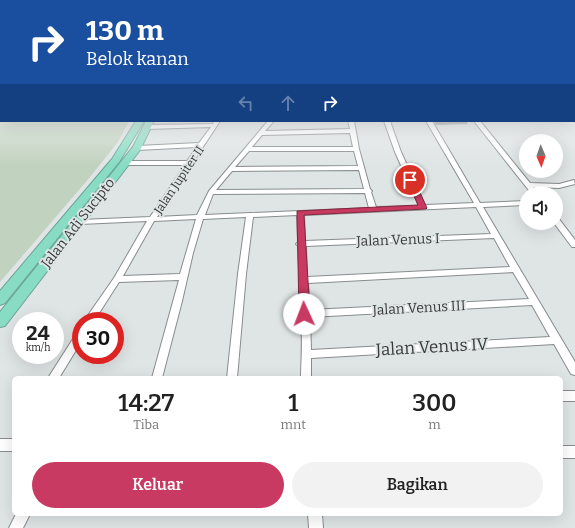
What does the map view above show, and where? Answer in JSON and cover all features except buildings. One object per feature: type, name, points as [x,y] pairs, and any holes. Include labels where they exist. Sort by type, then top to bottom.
[{"type":"highway","name":"Jalan Adi Sucipto","points":[[0,322],[137,148],[146,123]]},
{"type":"highway","name":"Jalan Adi Sucipto","points":[[0,300],[146,123]]},
{"type":"highway","points":[[84,199],[97,199]]},
{"type":"street","points":[[158,376],[200,218],[211,192],[270,122]]},
{"type":"street","points":[[351,122],[356,149],[373,210]]},
{"type":"street","points":[[387,122],[398,152],[423,208]]},
{"type":"street","points":[[430,122],[575,371]]},
{"type":"street","points":[[478,122],[528,185],[561,185],[574,182]]},
{"type":"street","points":[[146,123],[216,123]]},
{"type":"street","name":"Jalan Jupiter II","points":[[95,312],[117,279],[152,219],[216,123]]},
{"type":"street","points":[[261,133],[352,131]]},
{"type":"street","points":[[137,148],[202,145]]},
{"type":"street","points":[[247,149],[356,149]]},
{"type":"street","points":[[124,163],[190,163]]},
{"type":"street","points":[[230,169],[361,168]]},
{"type":"street","points":[[211,192],[368,191]]},
{"type":"street","points":[[80,222],[519,203]]},
{"type":"street","points":[[300,213],[306,376]]},
{"type":"street","points":[[232,376],[242,274],[250,215]]},
{"type":"street","points":[[563,230],[575,245]]},
{"type":"street","name":"Jalan Venus I","points":[[300,244],[496,236]]},
{"type":"street","points":[[303,280],[516,269]]},
{"type":"street","points":[[117,279],[184,276]]},
{"type":"street","name":"Jalan Venus III","points":[[304,314],[534,302]]},
{"type":"street","name":"Jalan Venus IV","points":[[306,354],[557,340]]},
{"type":"street","points":[[53,376],[72,348]]},
{"type":"street","points":[[563,396],[575,396]]},
{"type":"street","points":[[563,452],[575,452]]},
{"type":"street","points":[[16,528],[21,516]]},
{"type":"street","points":[[315,516],[316,528]]},
{"type":"green space","points":[[0,122],[128,122],[118,142],[90,177],[0,282]]},
{"type":"route","points":[[304,314],[300,244],[300,213],[423,208],[410,180]]}]
